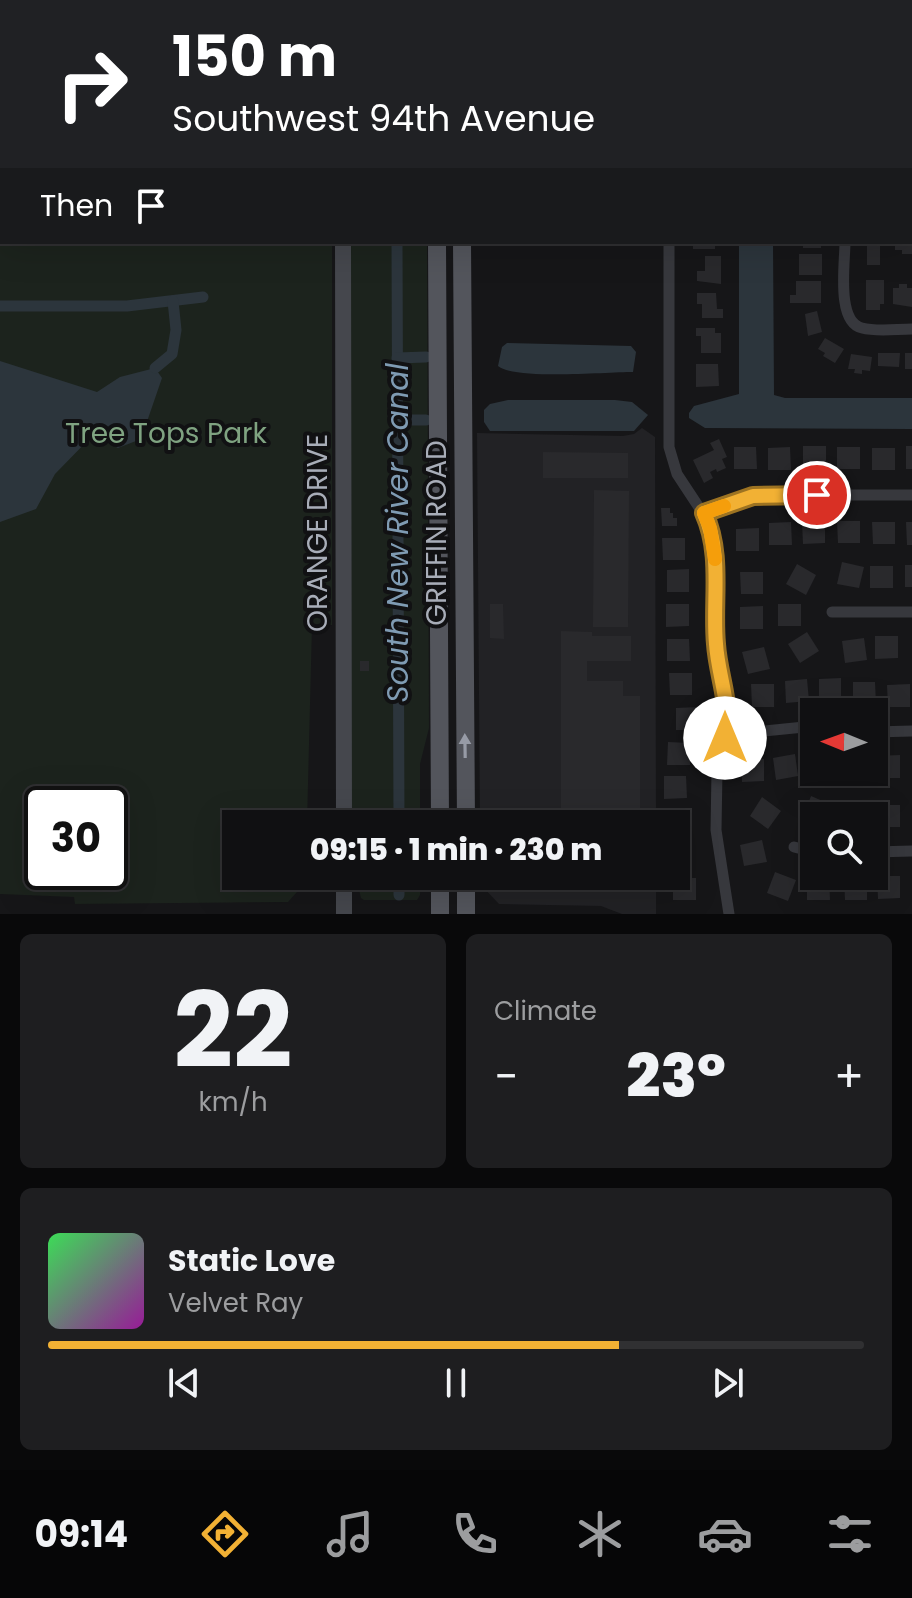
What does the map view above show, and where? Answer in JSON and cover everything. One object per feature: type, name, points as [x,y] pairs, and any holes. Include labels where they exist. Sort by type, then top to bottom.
[{"type":"main road","name":"GRIFFIN ROAD","points":[[437,244],[440,810]]},
{"type":"main road","points":[[455,244],[462,299]]},
{"type":"main road","name":"GRIFFIN ROAD","points":[[462,244],[466,810]]},
{"type":"main road","points":[[438,328],[449,363],[450,483],[464,503]]},
{"type":"main road","points":[[440,890],[440,914]]},
{"type":"main road","points":[[466,890],[466,914]]},
{"type":"street","name":"ORANGE DRIVE","points":[[343,244],[344,810]]},
{"type":"street","points":[[669,244],[669,447],[677,474],[704,513],[714,550],[715,641],[727,708],[727,730],[717,771],[716,830],[729,914]]},
{"type":"street","points":[[845,244],[845,307],[852,323],[870,329],[912,329]]},
{"type":"street","points":[[704,513],[743,498],[764,495],[912,495]]},
{"type":"street","points":[[832,612],[912,612]]},
{"type":"street","points":[[727,730],[744,733],[800,727]]},
{"type":"street","points":[[888,732],[912,731]]},
{"type":"street","points":[[794,847],[800,848]]},
{"type":"street","points":[[888,852],[912,851]]},
{"type":"street","points":[[344,890],[344,914]]},
{"type":"shaded area","points":[[739,244],[773,244],[774,395],[785,398],[912,398],[912,429],[705,428],[689,418],[694,406],[739,394]]},
{"type":"shaded area","points":[[507,343],[631,346],[636,352],[633,372],[522,373],[498,366],[502,347]]},
{"type":"shaded area","points":[[0,361],[97,392],[120,377],[155,368],[162,378],[141,439],[118,448],[93,435],[55,474],[36,509],[0,522]]},
{"type":"shaded area","points":[[508,400],[615,400],[632,402],[648,415],[634,431],[490,431],[484,422],[484,410],[490,404]]},
{"type":"shaded area","points":[[642,428],[655,437],[656,810],[480,810],[477,433],[634,434]]},
{"type":"shaded area","points":[[486,890],[656,890],[656,914],[622,914],[601,906],[499,904]]},
{"type":"green space","name":"Tree Tops Park","points":[[0,244],[332,244],[332,625],[312,626],[307,810],[222,810],[222,890],[299,890],[288,902],[75,904],[74,897],[0,894]]},
{"type":"green space","points":[[349,244],[427,244],[429,728],[420,764],[420,810],[351,810]]},
{"type":"green space","points":[[359,890],[420,890],[417,900],[361,898]]},
{"type":"building","points":[[693,244],[715,244],[715,249],[693,249]]},
{"type":"building","points":[[803,244],[821,244],[821,248],[803,248]]},
{"type":"building","points":[[867,244],[880,244],[880,265],[867,265]]},
{"type":"building","points":[[895,244],[912,244],[912,254],[895,250]]},
{"type":"building","points":[[799,254],[822,254],[822,275],[799,275]]},
{"type":"building","points":[[705,256],[721,256],[721,284],[697,281],[697,271],[705,271]]},
{"type":"building","points":[[866,280],[884,280],[884,304],[880,304],[880,310],[866,310]]},
{"type":"building","points":[[796,281],[821,281],[821,303],[790,303],[790,295],[796,295]]},
{"type":"building","points":[[899,284],[912,288],[912,307],[893,304],[893,288],[899,288]]},
{"type":"building","points":[[697,293],[716,293],[717,309],[723,309],[723,318],[702,318],[702,304],[697,304]]},
{"type":"building","points":[[817,311],[822,332],[808,336],[805,314]]},
{"type":"building","points":[[696,328],[715,328],[715,333],[721,333],[721,353],[701,353],[701,336],[696,336]]},
{"type":"building","points":[[825,338],[844,349],[835,363],[818,349]]},
{"type":"building","points":[[878,353],[900,353],[899,367],[878,366]]},
{"type":"building","points":[[905,353],[912,353],[912,369],[905,369]]},
{"type":"building","points":[[851,354],[872,357],[870,371],[862,370],[862,374],[848,369]]},
{"type":"building","points":[[696,364],[718,364],[719,386],[696,387]]},
{"type":"building","points":[[719,439],[727,457],[722,459],[726,468],[710,472],[713,478],[704,483],[693,460],[714,450],[710,443]]},
{"type":"building","points":[[803,446],[826,446],[826,468],[803,468]]},
{"type":"building","points":[[906,446],[912,446],[912,469],[906,469]]},
{"type":"building","points":[[734,447],[756,447],[757,469],[734,469]]},
{"type":"building","points":[[790,447],[791,470],[768,470],[768,448]]},
{"type":"building","points":[[837,447],[860,447],[860,469],[837,469]]},
{"type":"building","points":[[872,448],[895,448],[895,470],[872,470]]},
{"type":"building","points":[[543,452],[628,453],[628,478],[543,478]]},
{"type":"building","points":[[594,490],[629,491],[628,627],[593,627]]},
{"type":"building","points":[[661,508],[670,508],[673,518],[677,518],[677,526],[662,526]]},
{"type":"building","points":[[825,521],[825,543],[803,544],[802,522]]},
{"type":"building","points":[[837,521],[860,521],[860,543],[838,543]]},
{"type":"building","points":[[791,522],[792,545],[769,545],[769,523]]},
{"type":"building","points":[[872,522],[895,522],[895,544],[873,544]]},
{"type":"building","points":[[906,522],[912,522],[912,545],[907,545]]},
{"type":"building","points":[[759,528],[759,551],[736,551],[736,529]]},
{"type":"building","points":[[662,538],[685,538],[685,560],[663,560]]},
{"type":"building","points":[[842,562],[864,567],[859,588],[837,584]]},
{"type":"building","points":[[797,564],[816,575],[806,595],[786,584]]},
{"type":"building","points":[[905,565],[912,565],[912,587],[905,587]]},
{"type":"building","points":[[870,566],[893,566],[893,588],[870,588]]},
{"type":"building","points":[[689,569],[689,592],[667,592],[667,570]]},
{"type":"building","points":[[740,572],[763,572],[763,594],[741,594]]},
{"type":"building","points":[[490,604],[503,604],[504,639],[490,638]]},
{"type":"building","points":[[666,604],[689,604],[689,626],[666,627]]},
{"type":"building","points":[[778,604],[801,604],[801,626],[778,626]]},
{"type":"building","points":[[763,606],[763,629],[740,629],[740,607]]},
{"type":"building","points":[[561,631],[592,632],[592,636],[631,636],[631,661],[587,661],[587,681],[623,681],[623,696],[640,696],[640,810],[561,810]]},
{"type":"building","points":[[807,632],[819,651],[800,663],[788,644]]},
{"type":"building","points":[[875,636],[898,636],[898,658],[875,659]]},
{"type":"building","points":[[864,638],[867,660],[845,663],[842,641]]},
{"type":"building","points":[[667,639],[689,639],[690,661],[667,661]]},
{"type":"building","points":[[764,647],[770,669],[748,674],[742,652]]},
{"type":"building","points":[[360,661],[369,661],[369,671],[360,671]]},
{"type":"building","points":[[669,673],[692,673],[692,695],[670,695]]},
{"type":"building","points":[[841,678],[841,698],[819,698],[819,679]]},
{"type":"building","points":[[807,679],[809,698],[786,703],[785,681]]},
{"type":"building","points":[[853,682],[875,682],[876,698],[853,698]]},
{"type":"building","points":[[751,684],[774,684],[774,707],[752,707]]},
{"type":"building","points":[[910,684],[910,707],[888,707],[887,685]]},
{"type":"building","points":[[698,707],[699,730],[676,730],[676,708]]},
{"type":"building","points":[[668,742],[690,743],[690,765],[667,765]]},
{"type":"building","points":[[795,754],[798,776],[776,780],[773,758]]},
{"type":"building","points":[[900,755],[900,778],[888,778],[888,756]]},
{"type":"building","points":[[742,759],[764,759],[764,781],[742,782]]},
{"type":"building","points":[[664,776],[686,776],[687,798],[664,799]]},
{"type":"building","points":[[811,796],[825,802],[809,802]]},
{"type":"building","points":[[762,797],[781,811],[768,829],[750,816]]},
{"type":"building","points":[[888,805],[900,805],[900,827],[888,827]]},
{"type":"building","points":[[762,840],[767,862],[744,866],[740,845]]},
{"type":"building","points":[[775,872],[796,880],[788,901],[767,893]]},
{"type":"building","points":[[888,876],[900,876],[900,898],[878,899],[878,890],[888,890]]},
{"type":"building","points":[[690,878],[696,878],[696,900],[673,900],[673,890],[690,890]]},
{"type":"building","points":[[807,890],[830,890],[830,900],[807,900]]},
{"type":"building","points":[[845,890],[867,890],[867,900],[845,900]]},
{"type":"waterway","name":"South New River Canal","points":[[397,244],[399,810]]},
{"type":"waterway","points":[[0,306],[127,306],[203,297]]},
{"type":"waterway","points":[[155,368],[172,354],[176,330],[173,301]]},
{"type":"waterway","points":[[397,358],[426,357]]},
{"type":"waterway","points":[[398,420],[426,420]]},
{"type":"waterway","name":"South New River Canal","points":[[399,890],[399,895]]},
{"type":"slow traffic","points":[[715,559],[713,539],[704,513],[724,506]]},
{"type":"route","points":[[725,738],[728,714],[715,641],[714,550],[704,513],[753,496],[817,495]]}]
